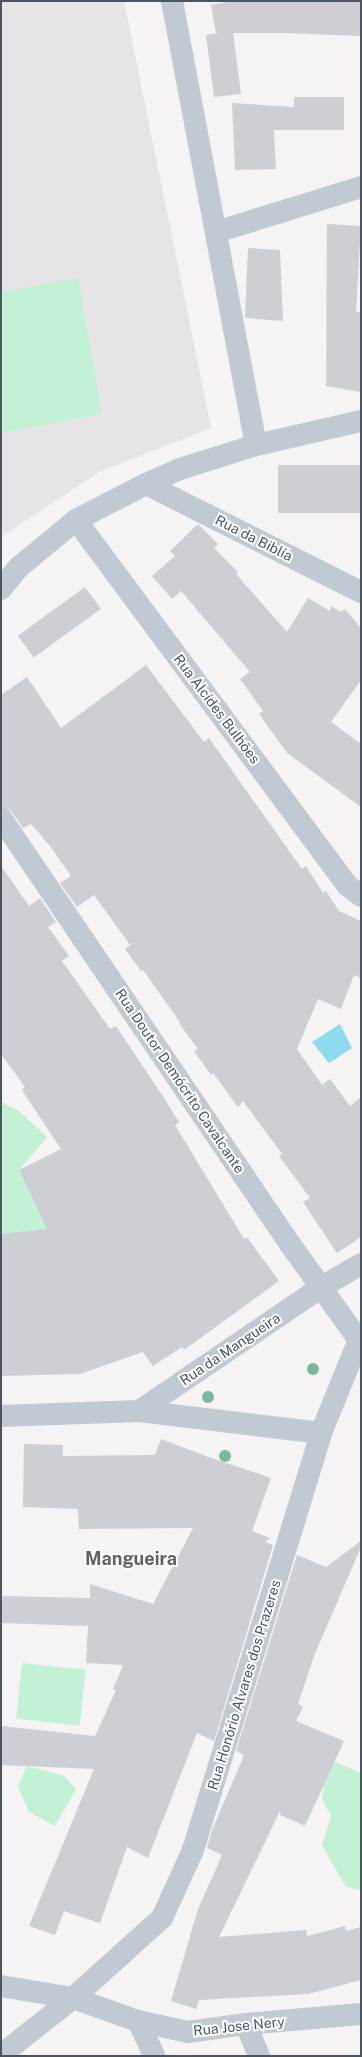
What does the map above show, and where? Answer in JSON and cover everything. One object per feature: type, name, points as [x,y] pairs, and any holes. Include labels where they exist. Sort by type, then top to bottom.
[{"type":"street","points":[[172,1],[256,445]]},
{"type":"street","points":[[216,232],[361,187]]},
{"type":"street","points":[[1,589],[19,567],[76,520],[146,484],[180,469],[256,445],[361,421]]},
{"type":"street","name":"Rua da Biblía","points":[[146,484],[361,592]]},
{"type":"street","name":"Rua Alcídes Bulhões","points":[[76,520],[347,885],[361,896]]},
{"type":"street","name":"Rua Doutor Demócrito Cavalcante","points":[[1,818],[320,1288],[360,1340]]},
{"type":"street","name":"Rua da Mangueira","points":[[140,1411],[320,1288],[361,1264]]},
{"type":"street","name":"Rua Honório Alvares dos Prazeres","points":[[1,2055],[73,1998],[162,1918],[193,1850],[321,1433],[360,1340]]},
{"type":"street","points":[[1,1416],[140,1411],[321,1433]]},
{"type":"street","points":[[1,1986],[73,1998]]},
{"type":"street","name":"Rua Jose Nery","points":[[73,1998],[138,2022],[188,2032],[246,2024],[361,2014]]},
{"type":"street","points":[[138,2022],[154,2056]]},
{"type":"street","points":[[246,2024],[259,2056]]},
{"type":"shaded area","points":[[1,1],[124,1],[211,428],[99,472],[1,537]]},
{"type":"green space","points":[[78,278],[102,414],[1,433],[1,292]]},
{"type":"green space","points":[[1,1102],[19,1111],[47,1137],[19,1170],[39,1212],[55,1216],[69,1242],[1,1234]]},
{"type":"green space","points":[[22,1663],[86,1670],[80,1725],[16,1719]]},
{"type":"green space","points":[[312,1752],[361,1773],[361,1890],[346,1887],[322,1845],[331,1816],[322,1799],[324,1785]]},
{"type":"green space","points":[[27,1766],[64,1776],[76,1789],[55,1826],[29,1812],[18,1786]]},
{"type":"water","points":[[340,1024],[352,1048],[329,1063],[312,1042]]},
{"type":"building","points":[[232,1],[361,1],[361,36],[286,33],[233,33],[241,94],[214,97],[206,35],[219,33],[216,33],[211,5]]},
{"type":"building","points":[[294,97],[344,97],[344,130],[274,130],[276,169],[235,170],[232,103],[294,107]]},
{"type":"building","points":[[327,224],[361,226],[356,312],[361,312],[361,392],[326,386]]},
{"type":"building","points":[[248,248],[280,250],[283,321],[245,318]]},
{"type":"building","points":[[278,465],[361,465],[361,513],[278,513]]},
{"type":"building","points":[[198,524],[218,544],[214,548],[238,572],[236,574],[287,632],[308,598],[330,611],[331,606],[341,612],[345,609],[361,628],[361,680],[331,722],[361,744],[361,807],[287,753],[259,714],[263,711],[240,679],[250,672],[181,591],[172,599],[152,576],[175,556],[170,551]]},
{"type":"building","points":[[85,587],[101,609],[34,658],[18,636]]},
{"type":"building","points":[[146,665],[204,742],[209,738],[302,869],[306,866],[323,893],[326,891],[339,911],[361,921],[361,978],[354,975],[341,1009],[318,999],[297,1049],[322,1085],[330,1079],[350,1106],[361,1097],[361,1237],[337,1253],[303,1202],[310,1198],[279,1156],[282,1154],[243,1101],[238,1107],[213,1073],[211,1075],[194,1051],[198,1049],[179,1023],[180,1022],[143,970],[141,971],[125,949],[130,945],[94,895],[77,907],[60,883],[71,876],[50,846],[31,824],[23,828],[11,811],[1,806],[1,695],[27,677],[61,728]]},
{"type":"building","points":[[1,866],[29,906],[40,898],[56,922],[48,927],[69,956],[62,961],[110,1029],[116,1026],[179,1122],[175,1125],[244,1239],[247,1237],[279,1281],[184,1350],[182,1347],[153,1366],[143,1352],[80,1374],[1,1376],[1,1234],[47,1229],[19,1170],[61,1149],[22,1090],[25,1087],[1,1054]]},
{"type":"building","points":[[161,1439],[271,1478],[252,1531],[270,1538],[265,1542],[273,1545],[214,1741],[197,1733],[148,1858],[127,1847],[100,1923],[64,1911],[55,1935],[29,1926],[94,1769],[1,1765],[1,1726],[95,1736],[116,1690],[113,1689],[123,1665],[86,1663],[88,1626],[1,1623],[1,1596],[90,1598],[90,1584],[153,1604],[193,1528],[79,1529],[78,1509],[23,1507],[24,1444],[63,1445],[63,1456],[155,1455]]},
{"type":"building","points":[[361,1541],[361,1547],[314,1656],[298,1704],[303,1707],[296,1721],[344,1741],[305,1826],[280,1815],[280,1811],[219,1937],[306,1930],[307,1936],[345,1926],[346,1931],[361,1927],[361,1980],[308,1994],[199,2000],[196,2009],[171,2001],[198,1909],[222,1855],[207,1848],[212,1830],[244,1755],[236,1751],[297,1555],[326,1567]]},
{"type":"district","name":"Mangueira","points":[[131,1559]]}]
